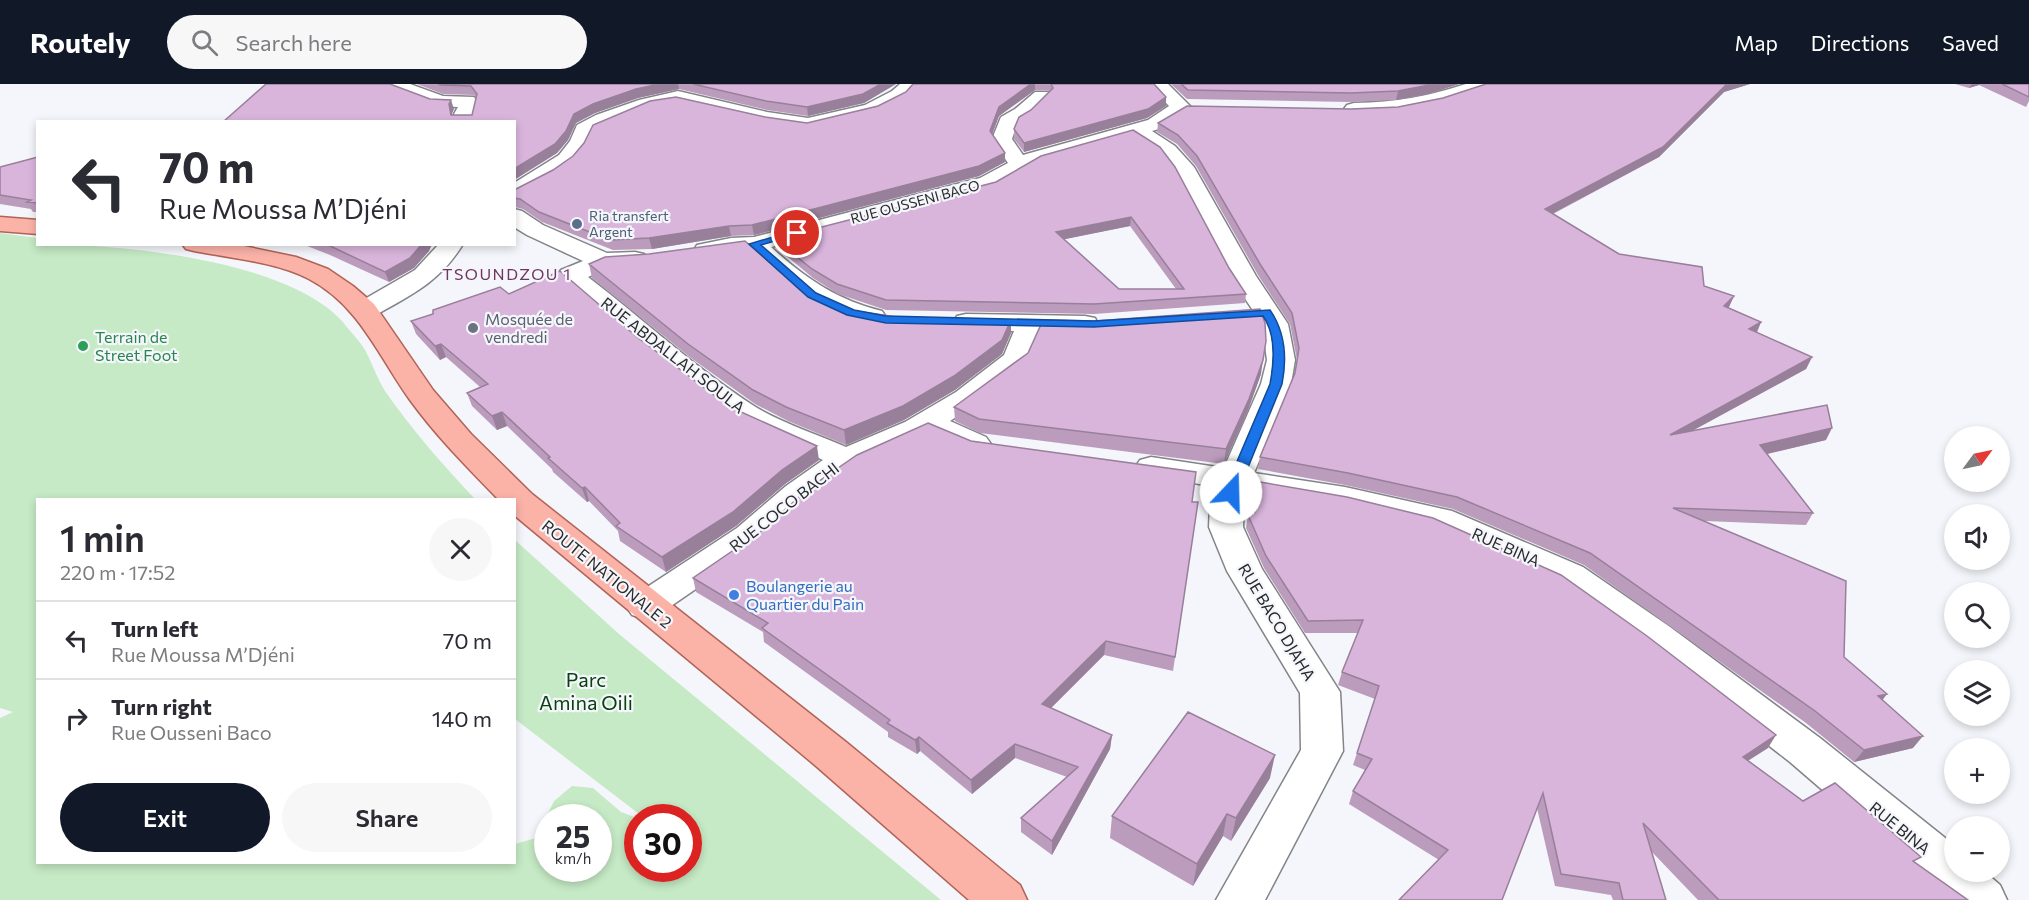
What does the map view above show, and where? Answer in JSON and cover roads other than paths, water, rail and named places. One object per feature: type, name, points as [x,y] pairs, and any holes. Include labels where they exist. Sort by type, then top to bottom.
[{"type":"main road","points":[[0,222],[34,226]]},
{"type":"main road","name":"ROUTE NATIONALE 2","points":[[204,246],[296,264],[327,279],[344,291],[365,310],[422,396],[460,441],[520,502],[645,606],[831,754],[1003,900]]},
{"type":"street","points":[[393,84],[441,102],[467,101],[469,104],[464,114],[465,120]]},
{"type":"street","points":[[516,191],[571,158],[581,141],[584,129],[603,119],[662,99],[678,97],[767,118],[808,124],[871,109],[899,95],[910,84]]},
{"type":"street","name":"RUE OUSSENI BACO","points":[[682,255],[731,245],[754,244],[988,183],[1042,154],[1137,130],[1191,107],[1157,84]]},
{"type":"street","points":[[1338,110],[1396,108],[1433,101],[1478,86]]},
{"type":"street","points":[[1020,166],[1002,139],[1008,121],[1022,113],[1042,96]]},
{"type":"street","name":"RUE BACO DJAHA","points":[[1137,130],[1168,150],[1186,172],[1243,276],[1255,313],[1275,324],[1280,366],[1276,384],[1236,478],[1227,505],[1226,527],[1245,572],[1320,692],[1322,751],[1240,900]]},
{"type":"street","points":[[516,217],[535,230],[604,261],[652,258]]},
{"type":"street","points":[[754,244],[812,295],[851,313],[898,320]]},
{"type":"street","points":[[365,310],[431,273],[444,258],[450,246]]},
{"type":"street","name":"RUE ABDALLAH SOULA","points":[[604,261],[570,274],[634,325],[652,343],[745,413],[846,459]]},
{"type":"street","points":[[946,321],[1106,323]]},
{"type":"street","name":"RUE COCO BACHI","points":[[645,606],[749,536],[798,493],[846,459],[916,429],[966,398],[1017,359],[1030,323]]},
{"type":"street","points":[[927,422],[972,444],[1005,448]]},
{"type":"street","name":"RUE BINA","points":[[1119,463],[1236,478],[1345,497],[1440,519],[1570,576],[1648,631],[1805,750],[1947,866],[1983,900]]},
{"type":"place","name":"Ria transfert Argent","points":[[577,224]]},
{"type":"place","name":"Mosquée de vendredi","points":[[473,328]]},
{"type":"place","name":"Terrain de Street Foot","points":[[83,346]]},
{"type":"place","name":"Boulangerie au Quartier du Pain","points":[[734,595]]},
{"type":"district","name":"TSOUNDZOU 1","points":[[507,274]]},
{"type":"park label","name":"Parc Amina Oili","points":[[586,692]]}]
